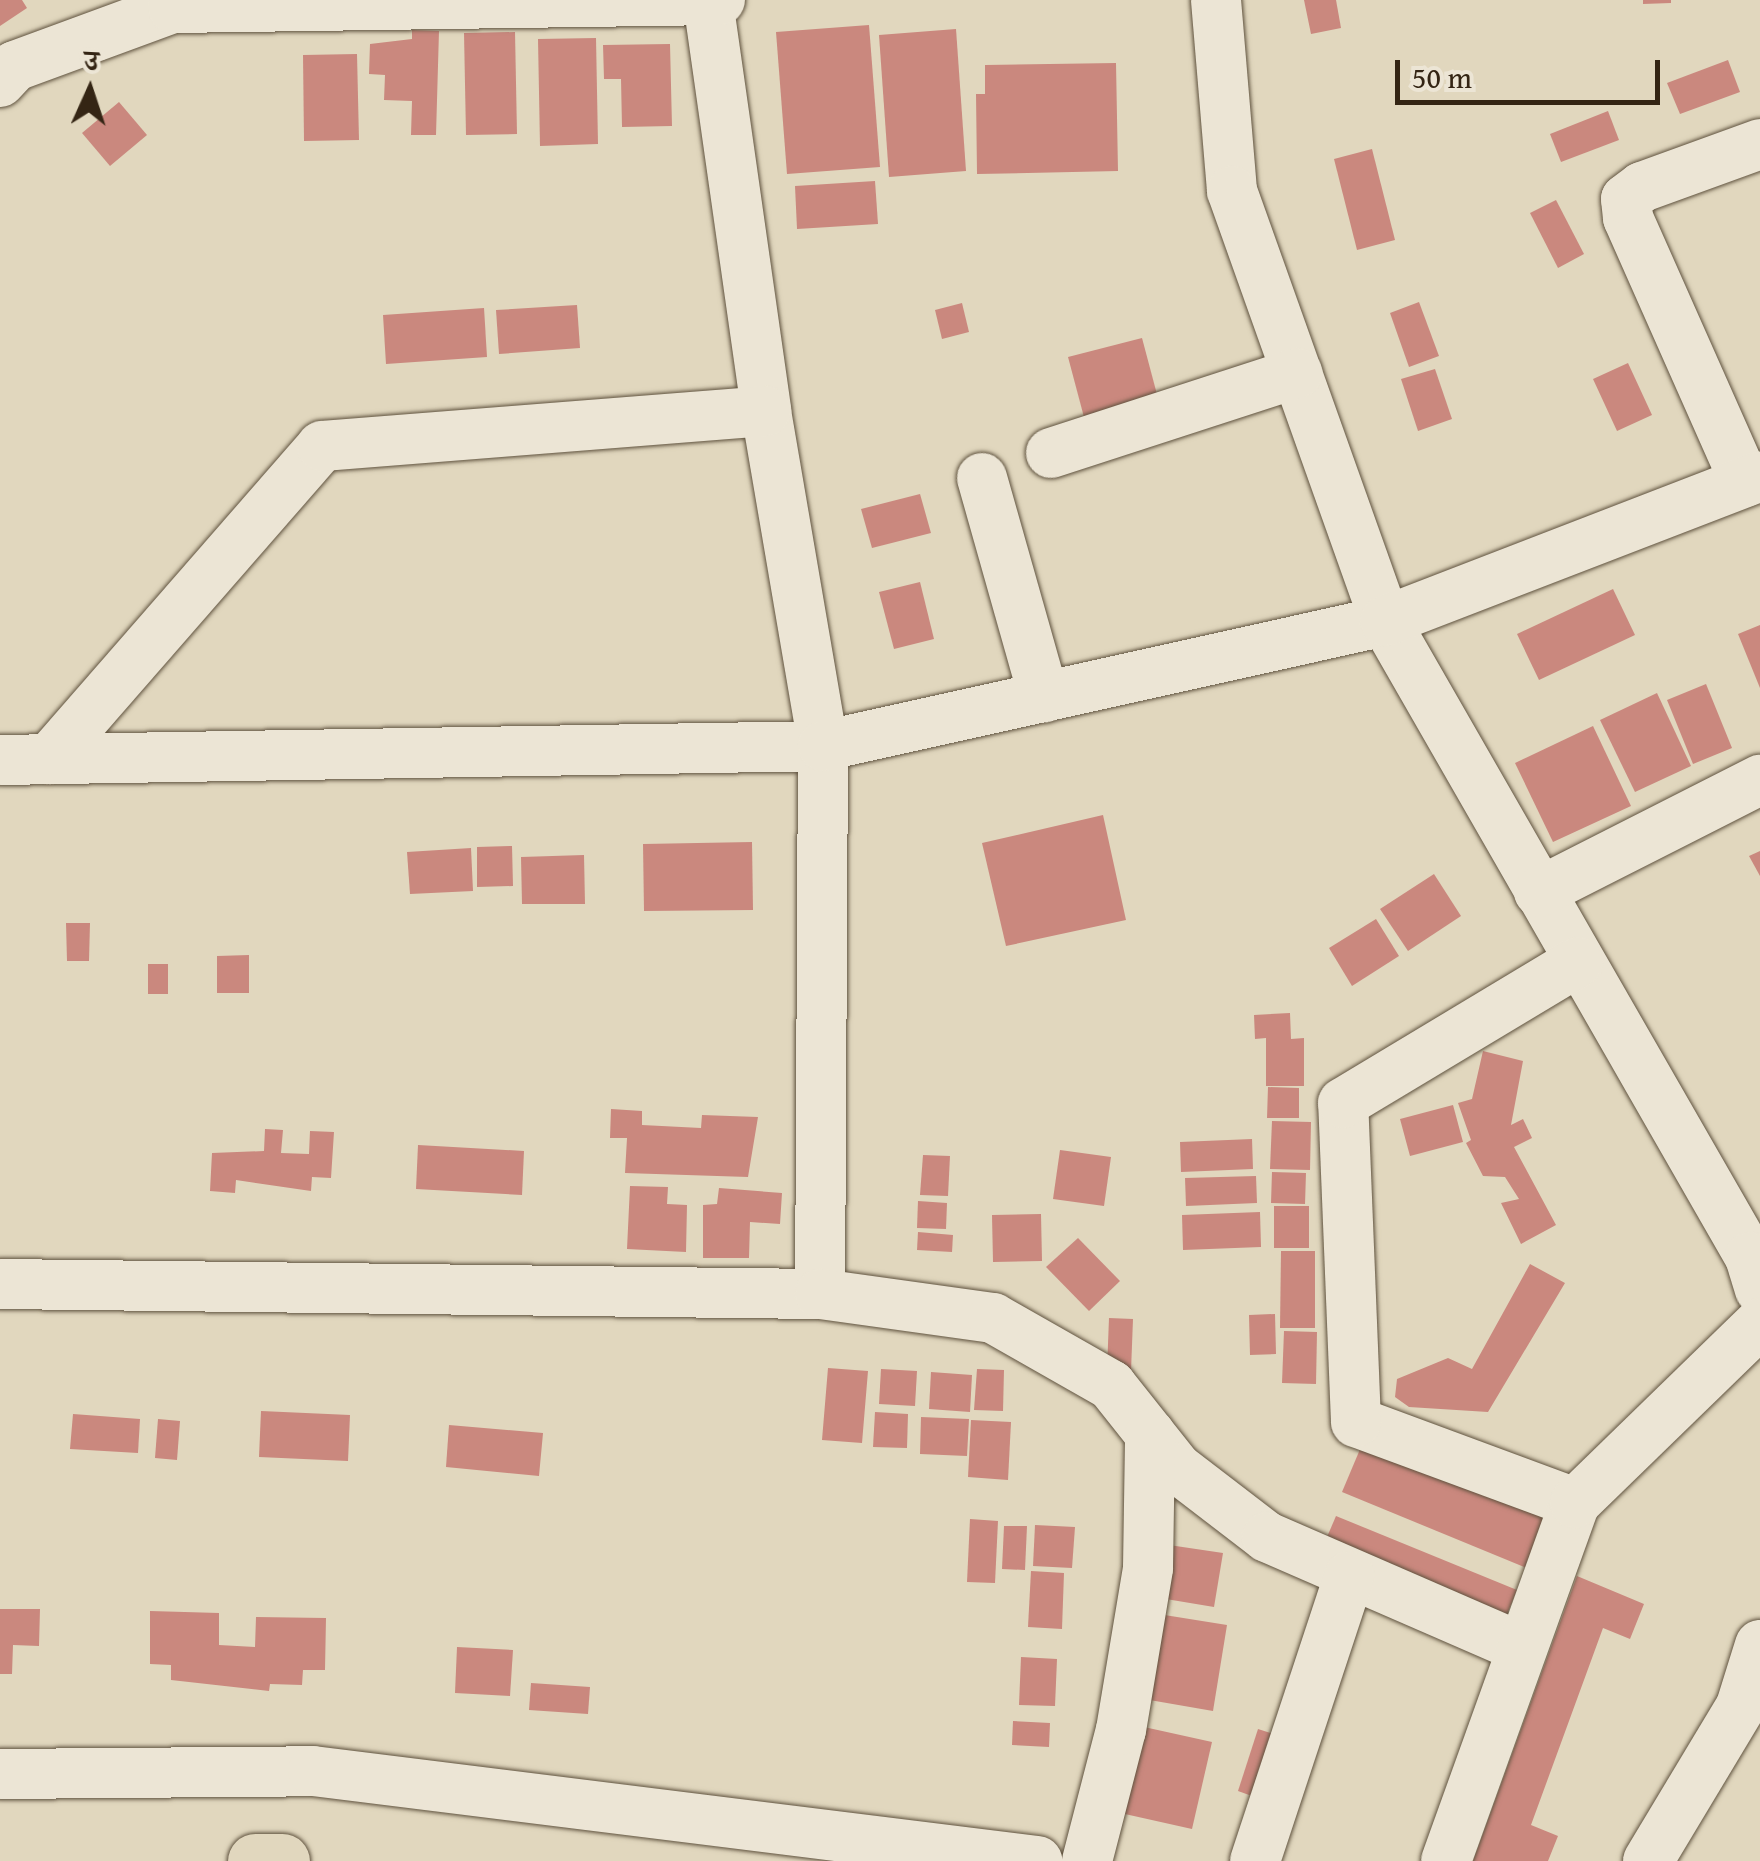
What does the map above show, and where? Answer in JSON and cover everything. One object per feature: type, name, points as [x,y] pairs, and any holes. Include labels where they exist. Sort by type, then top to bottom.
[{"type":"main road","points":[[255,1861],[282,1861]]},
{"type":"street","points":[[708,0],[766,411],[822,746],[820,1294]]},
{"type":"street","points":[[0,82],[15,66],[172,8],[720,0]]},
{"type":"street","points":[[1216,0],[1232,191],[1386,621],[1757,1270]]},
{"type":"street","points":[[0,760],[822,746],[1386,621],[1752,479],[1628,218],[1626,200],[1642,187],[1760,144]]},
{"type":"street","points":[[1051,453],[1297,373]]},
{"type":"street","points":[[49,760],[322,446],[766,411]]},
{"type":"street","points":[[982,478],[1044,697]]},
{"type":"street","points":[[1539,892],[1760,780]]},
{"type":"street","points":[[1575,1503],[1356,1422],[1343,1103],[1578,962]]},
{"type":"street","points":[[0,1284],[820,1294],[993,1318],[1111,1385],[1177,1468],[1267,1537],[1349,1576],[1520,1647]]},
{"type":"street","points":[[1446,1861],[1575,1503],[1760,1322]]},
{"type":"street","points":[[1086,1861],[1121,1730],[1148,1568],[1150,1434]]},
{"type":"street","points":[[1254,1861],[1349,1576]]},
{"type":"street","points":[[1648,1861],[1750,1709],[1760,1645]]},
{"type":"street","points":[[0,1774],[313,1771],[1036,1861]]},
{"type":"building","points":[[0,0],[22,0],[27,8],[0,26]]},
{"type":"building","points":[[1304,0],[1336,0],[1341,28],[1311,34]]},
{"type":"building","points":[[1643,0],[1671,0],[1671,3],[1643,4]]},
{"type":"building","points":[[869,25],[880,167],[787,174],[776,32]]},
{"type":"building","points":[[956,29],[966,171],[889,177],[879,35]]},
{"type":"building","points":[[412,30],[439,31],[436,135],[411,135],[412,101],[384,100],[385,75],[369,74],[370,44],[412,39]]},
{"type":"building","points":[[515,32],[517,134],[466,135],[464,33]]},
{"type":"building","points":[[596,38],[598,144],[540,146],[538,39]]},
{"type":"building","points":[[670,44],[672,126],[622,127],[621,79],[604,79],[603,45]]},
{"type":"building","points":[[357,54],[359,140],[304,141],[303,55]]},
{"type":"building","points":[[1728,60],[1740,92],[1680,114],[1667,83]]},
{"type":"building","points":[[1116,63],[1118,171],[977,174],[976,94],[985,94],[985,65]]},
{"type":"building","points":[[119,102],[147,135],[110,166],[82,133]]},
{"type":"building","points":[[1608,111],[1619,140],[1561,162],[1550,134]]},
{"type":"building","points":[[1372,149],[1395,240],[1357,250],[1334,159]]},
{"type":"building","points":[[875,181],[878,224],[797,229],[795,186]]},
{"type":"building","points":[[1556,200],[1584,254],[1558,268],[1530,213]]},
{"type":"building","points":[[1419,302],[1439,356],[1409,367],[1390,313]]},
{"type":"building","points":[[962,303],[969,332],[942,339],[935,310]]},
{"type":"building","points":[[577,305],[580,348],[499,354],[496,310]]},
{"type":"building","points":[[484,308],[487,357],[386,364],[383,315]]},
{"type":"building","points":[[1142,338],[1159,402],[1085,421],[1068,357]]},
{"type":"building","points":[[1628,363],[1652,415],[1617,431],[1593,379]]},
{"type":"building","points":[[1435,369],[1452,419],[1418,431],[1401,379]]},
{"type":"building","points":[[920,494],[931,533],[872,548],[861,509]]},
{"type":"building","points":[[920,582],[934,639],[894,649],[879,592]]},
{"type":"building","points":[[1613,589],[1635,635],[1539,680],[1517,634]]},
{"type":"building","points":[[1760,625],[1760,688],[1738,634]]},
{"type":"building","points":[[1706,684],[1732,748],[1693,764],[1667,700]]},
{"type":"building","points":[[1657,693],[1691,766],[1635,792],[1600,720]]},
{"type":"building","points":[[1593,726],[1631,806],[1553,842],[1515,763]]},
{"type":"building","points":[[1103,815],[1126,920],[1006,946],[982,843]]},
{"type":"building","points":[[752,842],[753,910],[644,911],[643,844]]},
{"type":"building","points":[[512,846],[513,886],[477,887],[477,847]]},
{"type":"building","points":[[471,848],[473,891],[410,894],[407,852]]},
{"type":"building","points":[[1760,851],[1760,876],[1749,856]]},
{"type":"building","points":[[584,855],[585,904],[522,904],[521,857]]},
{"type":"building","points":[[1434,874],[1461,916],[1408,951],[1380,909]]},
{"type":"building","points":[[1376,919],[1399,956],[1352,986],[1329,948]]},
{"type":"building","points":[[66,923],[90,923],[89,961],[67,961]]},
{"type":"building","points":[[249,955],[249,993],[217,993],[217,956]]},
{"type":"building","points":[[148,964],[168,964],[168,994],[148,994]]},
{"type":"building","points":[[1290,1013],[1291,1039],[1304,1038],[1304,1086],[1266,1086],[1266,1038],[1255,1039],[1254,1015]]},
{"type":"building","points":[[1483,1051],[1523,1061],[1511,1125],[1523,1119],[1532,1138],[1514,1147],[1556,1225],[1521,1244],[1501,1203],[1519,1199],[1505,1177],[1483,1176],[1466,1143],[1471,1140],[1458,1103],[1472,1099]]},
{"type":"building","points":[[1268,1087],[1299,1088],[1299,1118],[1267,1118]]},
{"type":"building","points":[[1453,1105],[1463,1142],[1410,1156],[1400,1119]]},
{"type":"building","points":[[611,1109],[642,1111],[642,1125],[701,1128],[702,1115],[758,1117],[748,1177],[625,1173],[627,1138],[610,1138]]},
{"type":"building","points":[[1272,1121],[1311,1122],[1310,1170],[1270,1169]]},
{"type":"building","points":[[265,1129],[283,1130],[281,1153],[309,1154],[310,1131],[334,1132],[331,1178],[312,1177],[311,1191],[236,1180],[235,1193],[210,1191],[212,1153],[264,1151]]},
{"type":"building","points":[[1252,1139],[1253,1169],[1181,1172],[1180,1142]]},
{"type":"building","points":[[418,1145],[524,1151],[522,1195],[416,1189]]},
{"type":"building","points":[[1060,1150],[1111,1157],[1104,1206],[1053,1199]]},
{"type":"building","points":[[923,1155],[950,1156],[948,1196],[920,1195]]},
{"type":"building","points":[[1272,1172],[1306,1173],[1305,1204],[1271,1203]]},
{"type":"building","points":[[1256,1176],[1257,1203],[1186,1206],[1185,1178]]},
{"type":"building","points":[[630,1186],[668,1187],[667,1204],[687,1205],[686,1252],[627,1249]]},
{"type":"building","points":[[719,1188],[782,1193],[780,1224],[750,1222],[749,1258],[703,1258],[703,1205],[717,1204]]},
{"type":"building","points":[[918,1201],[947,1203],[946,1229],[917,1228]]},
{"type":"building","points":[[1274,1206],[1309,1206],[1309,1248],[1274,1248]]},
{"type":"building","points":[[1260,1212],[1261,1247],[1183,1250],[1182,1215]]},
{"type":"building","points":[[1041,1214],[1042,1261],[993,1262],[992,1215]]},
{"type":"building","points":[[918,1232],[953,1235],[952,1252],[917,1250]]},
{"type":"building","points":[[1078,1238],[1120,1281],[1089,1311],[1046,1267]]},
{"type":"building","points":[[1281,1251],[1315,1251],[1315,1328],[1280,1328]]},
{"type":"building","points":[[1530,1264],[1565,1283],[1488,1412],[1409,1407],[1395,1397],[1397,1379],[1448,1358],[1472,1369]]},
{"type":"building","points":[[1275,1314],[1276,1354],[1250,1355],[1249,1315]]},
{"type":"building","points":[[1109,1318],[1133,1319],[1131,1371],[1107,1370]]},
{"type":"building","points":[[1284,1331],[1317,1332],[1316,1384],[1282,1383]]},
{"type":"building","points":[[828,1368],[868,1371],[862,1443],[822,1440]]},
{"type":"building","points":[[881,1369],[917,1371],[915,1406],[879,1404]]},
{"type":"building","points":[[977,1369],[1004,1370],[1003,1411],[974,1410]]},
{"type":"building","points":[[931,1372],[972,1375],[970,1412],[929,1409]]},
{"type":"building","points":[[261,1411],[350,1415],[348,1461],[259,1457]]},
{"type":"building","points":[[875,1412],[908,1414],[907,1448],[873,1447]]},
{"type":"building","points":[[73,1414],[140,1419],[138,1453],[70,1449]]},
{"type":"building","points":[[921,1417],[969,1419],[967,1456],[920,1454]]},
{"type":"building","points":[[158,1419],[180,1421],[177,1460],[155,1458]]},
{"type":"building","points":[[971,1420],[1011,1422],[1008,1480],[968,1477]]},
{"type":"building","points":[[449,1425],[543,1433],[539,1476],[446,1467]]},
{"type":"building","points":[[1366,1435],[1552,1512],[1529,1569],[1342,1492]]},
{"type":"building","points":[[1336,1516],[1517,1590],[1505,1619],[1324,1544]]},
{"type":"building","points":[[970,1519],[998,1521],[995,1583],[967,1582]]},
{"type":"building","points":[[1035,1525],[1075,1527],[1072,1568],[1033,1566]]},
{"type":"building","points":[[1004,1526],[1027,1526],[1025,1570],[1002,1569]]},
{"type":"building","points":[[1169,1545],[1223,1553],[1214,1607],[1160,1598]]},
{"type":"building","points":[[1031,1571],[1064,1573],[1062,1629],[1028,1627]]},
{"type":"building","points":[[1577,1576],[1644,1604],[1630,1639],[1603,1628],[1531,1825],[1558,1836],[1548,1861],[1473,1861]]},
{"type":"building","points":[[0,1609],[40,1609],[39,1646],[13,1645],[12,1674],[0,1674]]},
{"type":"building","points":[[150,1611],[219,1613],[219,1645],[255,1647],[256,1617],[326,1618],[325,1670],[303,1670],[302,1685],[270,1684],[269,1691],[171,1680],[171,1665],[150,1664]]},
{"type":"building","points":[[1152,1613],[1227,1625],[1213,1711],[1138,1698]]},
{"type":"building","points":[[457,1647],[513,1650],[510,1696],[455,1693]]},
{"type":"building","points":[[1021,1657],[1057,1659],[1055,1706],[1019,1705]]},
{"type":"building","points":[[531,1683],[590,1687],[588,1714],[529,1710]]},
{"type":"building","points":[[1013,1721],[1050,1723],[1049,1747],[1012,1745]]},
{"type":"building","points":[[1135,1725],[1212,1742],[1192,1829],[1116,1812]]},
{"type":"building","points":[[1258,1729],[1283,1737],[1263,1800],[1238,1791]]}]
